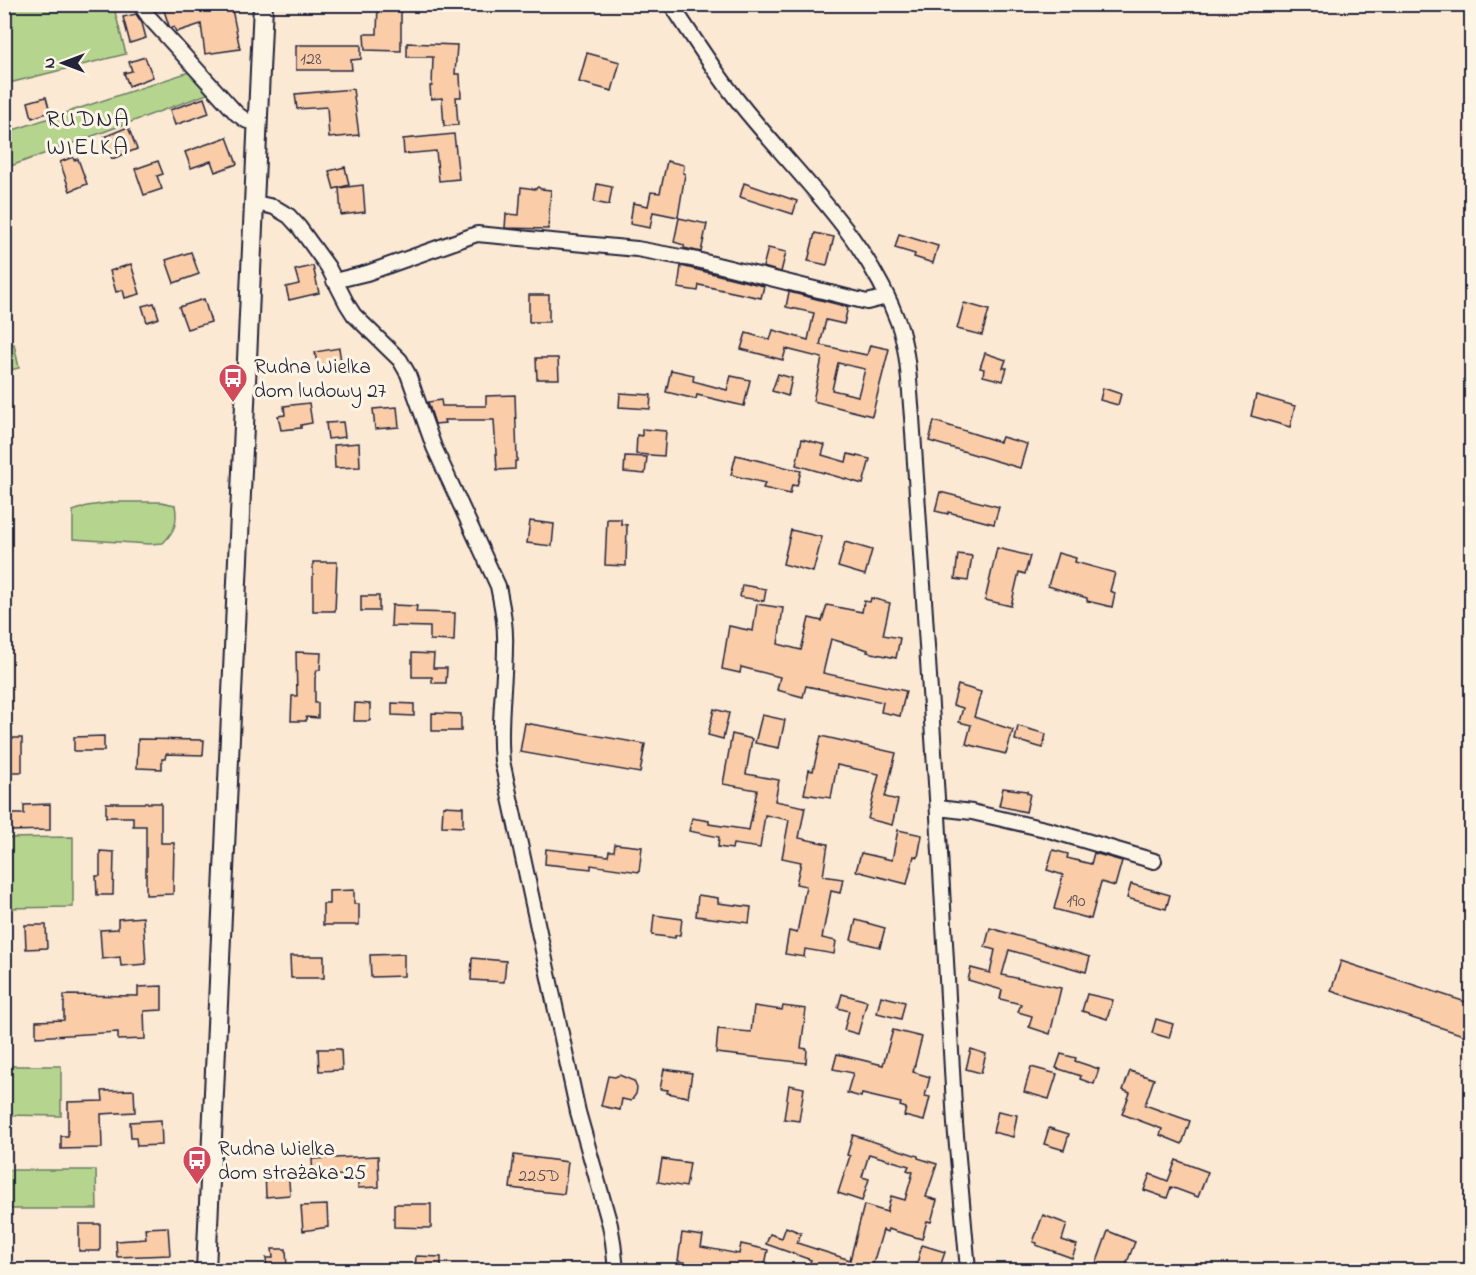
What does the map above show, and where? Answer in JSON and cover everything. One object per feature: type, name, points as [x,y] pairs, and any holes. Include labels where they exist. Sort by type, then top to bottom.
[{"type":"street","points":[[140,4],[149,17],[237,114],[247,121],[259,122]]},
{"type":"street","points":[[206,1270],[263,4]]},
{"type":"street","points":[[671,4],[734,97],[813,188],[855,241],[888,297],[899,324],[906,358],[938,808],[955,1132],[968,1270]]},
{"type":"street","points":[[255,203],[268,205],[289,216],[328,267],[354,315],[400,360],[408,374],[434,447],[498,586],[505,626],[500,722],[502,761],[578,1112],[610,1225],[615,1270]]},
{"type":"street","points":[[334,281],[367,273],[477,234],[637,249],[867,302],[888,297]]},
{"type":"street","points":[[938,808],[972,812],[1038,827],[1154,861]]},
{"type":"green space","points":[[4,5],[136,6],[115,12],[126,54],[5,84]]},
{"type":"green space","points":[[189,72],[210,93],[8,167],[11,179],[5,180],[4,133]]},
{"type":"green space","points":[[14,344],[19,368],[5,371],[5,346]]},
{"type":"green space","points":[[116,502],[161,502],[175,505],[176,521],[173,530],[163,543],[73,539],[73,511],[87,506]]},
{"type":"green space","points":[[73,837],[73,907],[5,908],[5,838]]},
{"type":"green space","points":[[5,1066],[61,1066],[61,1116],[5,1115]]},
{"type":"green space","points":[[5,1170],[96,1170],[97,1209],[5,1209]]},
{"type":"building","points":[[162,4],[231,4],[240,49],[205,54],[201,24],[176,32],[174,27],[169,26]]},
{"type":"building","points":[[378,4],[401,4],[401,51],[365,50],[364,34],[377,34]]},
{"type":"building","points":[[136,14],[142,23],[146,38],[130,43],[123,17]]},
{"type":"building","points":[[407,43],[457,45],[455,74],[460,74],[461,97],[456,97],[458,125],[444,126],[442,98],[431,99],[433,57],[407,57]]},
{"type":"building","points":[[296,45],[361,45],[361,59],[351,60],[352,70],[296,70]]},
{"type":"building","points":[[587,53],[620,62],[612,91],[579,82]]},
{"type":"building","points":[[145,57],[153,77],[129,86],[124,73],[132,71],[129,62]]},
{"type":"building","points":[[353,89],[359,135],[329,138],[327,107],[297,109],[295,94]]},
{"type":"building","points":[[46,97],[50,112],[32,118],[28,102]]},
{"type":"building","points":[[204,98],[209,113],[175,125],[170,110]]},
{"type":"building","points":[[128,127],[137,149],[112,159],[104,137]]},
{"type":"building","points":[[454,134],[459,179],[439,181],[436,151],[404,154],[403,139]]},
{"type":"building","points":[[227,137],[237,164],[215,172],[211,161],[191,168],[185,152]]},
{"type":"building","points":[[73,157],[74,160],[78,159],[87,184],[70,191],[60,162]]},
{"type":"building","points":[[158,161],[163,174],[157,176],[162,189],[144,195],[135,169]]},
{"type":"building","points":[[667,161],[684,165],[683,173],[685,174],[678,217],[653,212],[650,228],[630,224],[633,203],[648,206],[651,192],[660,193]]},
{"type":"building","points":[[345,167],[349,185],[334,189],[329,171]]},
{"type":"building","points":[[744,183],[797,201],[793,214],[740,197]]},
{"type":"building","points":[[597,184],[612,187],[609,205],[594,202]]},
{"type":"building","points":[[363,185],[365,212],[341,215],[339,188]]},
{"type":"building","points":[[521,187],[551,190],[548,229],[505,228],[506,214],[519,215]]},
{"type":"building","points":[[679,218],[707,224],[701,252],[684,248],[684,245],[674,242]]},
{"type":"building","points":[[815,233],[834,237],[827,265],[808,261]]},
{"type":"building","points":[[899,234],[938,246],[933,263],[895,248]]},
{"type":"building","points":[[768,248],[786,252],[781,272],[763,267]]},
{"type":"building","points":[[191,252],[199,274],[174,283],[166,260]]},
{"type":"building","points":[[131,264],[140,294],[125,298],[123,290],[116,292],[110,271]]},
{"type":"building","points":[[313,266],[319,293],[289,300],[286,287],[299,284],[295,270]]},
{"type":"building","points":[[681,266],[764,286],[761,298],[699,285],[698,291],[678,288]]},
{"type":"building","points":[[789,292],[848,307],[844,324],[826,320],[820,345],[867,355],[870,345],[889,349],[872,416],[813,401],[822,358],[786,349],[783,360],[741,349],[746,333],[770,340],[773,330],[808,340],[814,313],[786,307]],"holes":[[[838,363],[865,369],[858,396],[832,390]]]},
{"type":"building","points":[[529,295],[549,295],[549,322],[529,322]]},
{"type":"building","points":[[204,299],[211,322],[187,329],[179,307]]},
{"type":"building","points":[[154,303],[159,318],[147,322],[142,306]]},
{"type":"building","points":[[964,303],[989,310],[982,335],[957,329]]},
{"type":"building","points":[[339,348],[342,368],[318,371],[315,352]]},
{"type":"building","points":[[985,353],[1006,360],[1003,368],[1007,368],[1003,381],[983,376],[984,369],[980,368]]},
{"type":"building","points":[[536,358],[558,358],[559,379],[537,379]]},
{"type":"building","points":[[671,370],[694,375],[693,381],[727,390],[731,376],[750,380],[744,406],[697,395],[696,399],[666,392]]},
{"type":"building","points":[[778,374],[792,378],[788,396],[772,391]]},
{"type":"building","points":[[1103,388],[1121,394],[1118,405],[1100,400]]},
{"type":"building","points":[[620,393],[651,395],[650,409],[619,407]]},
{"type":"building","points":[[515,395],[517,461],[515,461],[515,469],[497,470],[494,420],[444,420],[445,423],[435,424],[428,402],[441,400],[442,406],[486,406],[486,396]]},
{"type":"building","points":[[1256,395],[1295,406],[1290,427],[1251,416]]},
{"type":"building","points":[[309,403],[312,423],[301,425],[301,428],[281,430],[278,416],[285,415],[284,406]]},
{"type":"building","points":[[397,407],[399,427],[375,429],[373,409]]},
{"type":"building","points":[[934,421],[1000,442],[1002,437],[1027,444],[1020,468],[929,441]]},
{"type":"building","points":[[343,422],[345,437],[328,439],[326,423]]},
{"type":"building","points":[[642,429],[666,431],[664,456],[636,454],[637,435],[642,436]]},
{"type":"building","points":[[802,439],[825,445],[822,455],[846,462],[848,454],[870,459],[863,484],[796,465]]},
{"type":"building","points":[[359,443],[360,467],[335,468],[334,445]]},
{"type":"building","points":[[736,455],[801,471],[797,486],[792,485],[790,494],[763,488],[765,483],[731,475]]},
{"type":"building","points":[[625,456],[647,457],[645,474],[624,472]]},
{"type":"building","points":[[940,492],[999,507],[994,524],[948,512],[948,514],[935,511]]},
{"type":"building","points":[[607,519],[621,519],[621,524],[627,525],[626,566],[605,565]]},
{"type":"building","points":[[530,521],[554,524],[552,546],[527,543]]},
{"type":"building","points":[[791,530],[822,537],[813,572],[783,564]]},
{"type":"building","points":[[845,542],[872,550],[865,575],[838,567]]},
{"type":"building","points":[[997,548],[1030,556],[1025,574],[1019,572],[1011,606],[985,600]]},
{"type":"building","points":[[1058,553],[1076,558],[1075,562],[1115,573],[1110,591],[1115,593],[1112,607],[1087,601],[1087,598],[1048,586]]},
{"type":"building","points":[[958,554],[972,556],[968,581],[955,579]]},
{"type":"building","points":[[313,562],[337,562],[335,611],[313,611]]},
{"type":"building","points":[[742,585],[766,589],[764,601],[740,597]]},
{"type":"building","points":[[361,596],[379,596],[379,611],[361,611]]},
{"type":"building","points":[[871,598],[890,603],[883,635],[900,638],[896,658],[867,652],[868,650],[831,639],[823,673],[906,691],[900,716],[881,712],[883,702],[806,686],[803,697],[777,690],[780,677],[741,667],[740,673],[722,669],[729,626],[753,631],[757,604],[783,608],[778,644],[801,650],[809,618],[822,621],[827,605],[862,612],[864,601],[870,602]]},
{"type":"building","points":[[392,605],[417,606],[416,612],[455,613],[454,641],[430,640],[430,627],[391,626]]},
{"type":"building","points":[[296,652],[321,653],[320,670],[317,670],[315,678],[315,703],[318,703],[318,718],[306,717],[306,721],[291,721],[292,696],[297,696]]},
{"type":"building","points":[[412,653],[434,654],[433,668],[447,668],[446,683],[432,683],[432,677],[412,677]]},
{"type":"building","points":[[958,685],[981,692],[974,717],[1013,730],[1006,754],[966,744],[971,725],[959,722],[963,708],[953,705]]},
{"type":"building","points":[[355,703],[370,704],[370,721],[354,721]]},
{"type":"building","points":[[392,703],[414,704],[414,716],[392,715]]},
{"type":"building","points":[[714,709],[729,713],[723,739],[708,735]]},
{"type":"building","points":[[432,713],[461,714],[461,731],[432,731]]},
{"type":"building","points":[[762,715],[785,720],[779,748],[755,743]]},
{"type":"building","points":[[525,723],[645,744],[640,773],[520,752]]},
{"type":"building","points":[[1018,726],[1046,734],[1043,748],[1015,740]]},
{"type":"building","points":[[732,734],[752,739],[746,774],[779,780],[775,801],[805,807],[799,838],[828,844],[823,876],[843,879],[840,893],[831,891],[822,938],[836,941],[834,954],[805,949],[804,957],[785,954],[789,931],[797,933],[806,886],[796,884],[801,862],[782,858],[789,820],[765,815],[760,848],[733,844],[732,849],[718,847],[719,837],[689,831],[692,818],[709,821],[709,824],[749,830],[757,790],[723,784]]},
{"type":"building","points":[[104,736],[104,751],[74,751],[74,737]]},
{"type":"building","points":[[821,736],[896,753],[885,797],[898,800],[892,825],[868,819],[879,774],[837,765],[831,798],[804,794],[809,770],[813,771]]},
{"type":"building","points":[[4,738],[22,738],[22,772],[4,772]]},
{"type":"building","points":[[138,739],[204,740],[203,755],[166,754],[165,759],[162,759],[162,769],[137,768]]},
{"type":"building","points":[[1003,788],[1027,791],[1030,794],[1026,812],[999,806]]},
{"type":"building","points":[[106,803],[161,803],[161,843],[174,843],[173,894],[146,895],[146,826],[133,826],[133,817],[106,817]]},
{"type":"building","points":[[50,804],[50,830],[8,831],[8,814],[24,814],[24,805]]},
{"type":"building","points":[[443,806],[463,807],[463,827],[442,826]]},
{"type":"building","points":[[898,830],[922,835],[918,857],[914,856],[907,884],[856,871],[861,853],[892,860]]},
{"type":"building","points":[[615,844],[642,847],[639,872],[591,865],[591,869],[545,864],[546,849],[608,856],[609,851],[614,851]]},
{"type":"building","points":[[1053,850],[1068,854],[1067,858],[1091,864],[1094,853],[1122,861],[1115,886],[1101,882],[1091,919],[1054,909],[1063,875],[1047,870]]},
{"type":"building","points":[[100,851],[114,852],[113,895],[97,895],[96,876],[100,876]]},
{"type":"building","points":[[1131,884],[1170,895],[1166,909],[1127,898]]},
{"type":"building","points":[[354,890],[354,904],[359,904],[359,925],[323,925],[323,904],[329,904],[329,891]]},
{"type":"building","points":[[698,895],[718,898],[718,903],[751,907],[749,923],[696,916]]},
{"type":"building","points":[[654,915],[682,919],[680,935],[675,935],[675,938],[652,935]]},
{"type":"building","points":[[143,917],[146,964],[121,966],[120,957],[102,959],[100,930],[118,929],[118,919]]},
{"type":"building","points":[[856,920],[885,928],[880,947],[851,940]]},
{"type":"building","points":[[25,925],[46,925],[47,948],[26,949]]},
{"type":"building","points":[[990,928],[1090,957],[1086,972],[1009,950],[1002,975],[1061,988],[1050,1034],[1029,1027],[1032,1016],[1018,1012],[1021,1004],[1000,999],[1002,990],[968,980],[971,968],[990,973],[995,950],[985,947]]},
{"type":"building","points":[[404,954],[404,976],[371,977],[370,955]]},
{"type":"building","points":[[290,956],[324,956],[324,978],[291,978]]},
{"type":"building","points":[[472,958],[506,961],[504,982],[471,980]]},
{"type":"building","points":[[1341,961],[1472,1004],[1472,1038],[1331,991]]},
{"type":"building","points":[[162,986],[162,1010],[144,1011],[145,1039],[118,1040],[118,1032],[36,1037],[36,1021],[64,1020],[64,995],[138,996],[138,987]]},
{"type":"building","points":[[842,994],[867,1001],[858,1034],[844,1030],[849,1011],[838,1008]]},
{"type":"building","points":[[1087,994],[1113,1000],[1107,1019],[1082,1011]]},
{"type":"building","points":[[881,996],[905,1002],[901,1019],[877,1013]]},
{"type":"building","points":[[754,1006],[782,1010],[783,1006],[806,1009],[801,1048],[807,1049],[806,1063],[716,1053],[718,1029],[751,1032]]},
{"type":"building","points":[[1156,1019],[1173,1024],[1169,1038],[1152,1033]]},
{"type":"building","points":[[893,1030],[922,1037],[913,1072],[930,1077],[925,1096],[930,1097],[924,1121],[904,1116],[906,1108],[900,1106],[901,1103],[847,1093],[853,1073],[833,1069],[837,1054],[883,1065]]},
{"type":"building","points":[[318,1049],[341,1049],[342,1070],[319,1071]]},
{"type":"building","points":[[971,1049],[986,1054],[981,1073],[966,1069]]},
{"type":"building","points":[[1061,1054],[1099,1069],[1094,1084],[1080,1079],[1081,1076],[1056,1068]]},
{"type":"building","points":[[1031,1067],[1057,1074],[1049,1099],[1024,1092]]},
{"type":"building","points":[[664,1069],[692,1073],[688,1097],[667,1093],[668,1090],[660,1089]]},
{"type":"building","points":[[1130,1071],[1154,1079],[1145,1105],[1190,1121],[1182,1144],[1160,1135],[1162,1129],[1122,1114],[1130,1093],[1123,1090]]},
{"type":"building","points":[[619,1075],[634,1081],[637,1088],[636,1094],[631,1101],[622,1099],[620,1110],[601,1106],[608,1076]]},
{"type":"building","points":[[789,1085],[804,1088],[799,1121],[784,1119]]},
{"type":"building","points":[[134,1090],[135,1112],[101,1114],[102,1148],[61,1149],[61,1136],[68,1136],[68,1102],[103,1101],[102,1091]]},
{"type":"building","points":[[998,1111],[1017,1115],[1013,1137],[993,1132]]},
{"type":"building","points":[[161,1120],[162,1145],[137,1146],[136,1138],[131,1138],[130,1122]]},
{"type":"building","points":[[1049,1128],[1069,1134],[1064,1150],[1044,1144]]},
{"type":"building","points":[[853,1135],[937,1164],[926,1197],[937,1200],[931,1222],[927,1221],[922,1239],[888,1229],[887,1232],[883,1230],[872,1267],[876,1270],[822,1270],[809,1266],[811,1260],[766,1244],[770,1234],[782,1238],[786,1227],[801,1233],[797,1243],[850,1260],[864,1205],[887,1212],[891,1196],[905,1200],[913,1172],[907,1170],[909,1166],[869,1154],[862,1177],[869,1179],[862,1201],[838,1193],[850,1156],[847,1155]]},
{"type":"building","points":[[514,1155],[568,1162],[564,1194],[510,1188]]},
{"type":"building","points":[[378,1156],[379,1187],[358,1188],[358,1174],[313,1177],[312,1159]]},
{"type":"building","points":[[662,1159],[690,1163],[686,1187],[658,1182]]},
{"type":"building","points":[[1176,1160],[1208,1172],[1198,1197],[1171,1187],[1167,1198],[1144,1190],[1150,1174],[1168,1181]]},
{"type":"building","points":[[288,1168],[290,1195],[266,1197],[265,1169]]},
{"type":"building","points":[[394,1204],[431,1204],[431,1228],[394,1227]]},
{"type":"building","points":[[327,1205],[328,1227],[303,1231],[301,1206]]},
{"type":"building","points":[[1043,1215],[1067,1224],[1062,1240],[1077,1245],[1072,1258],[1033,1242]]},
{"type":"building","points":[[79,1224],[100,1224],[100,1251],[79,1251]]},
{"type":"building","points":[[168,1227],[170,1255],[117,1257],[116,1241],[146,1239],[145,1228]]},
{"type":"building","points":[[1108,1231],[1135,1242],[1124,1270],[1094,1270]]},
{"type":"building","points":[[682,1233],[703,1236],[701,1247],[739,1254],[741,1244],[768,1250],[764,1270],[738,1270],[678,1261]]},
{"type":"building","points":[[922,1245],[945,1252],[939,1270],[916,1267]]},
{"type":"building","points":[[272,1249],[286,1249],[287,1270],[267,1270],[266,1258],[273,1258]]},
{"type":"building","points":[[416,1256],[441,1257],[441,1270],[415,1270]]},
{"type":"place","name":"Rudna Wielka dom ludowy 27","points":[[233,404]]},
{"type":"place","name":"Rudna Wielka dom strażaka 25","points":[[197,1186]]},
{"type":"district","name":"RUDNA WIELKA","points":[[88,132]]}]
